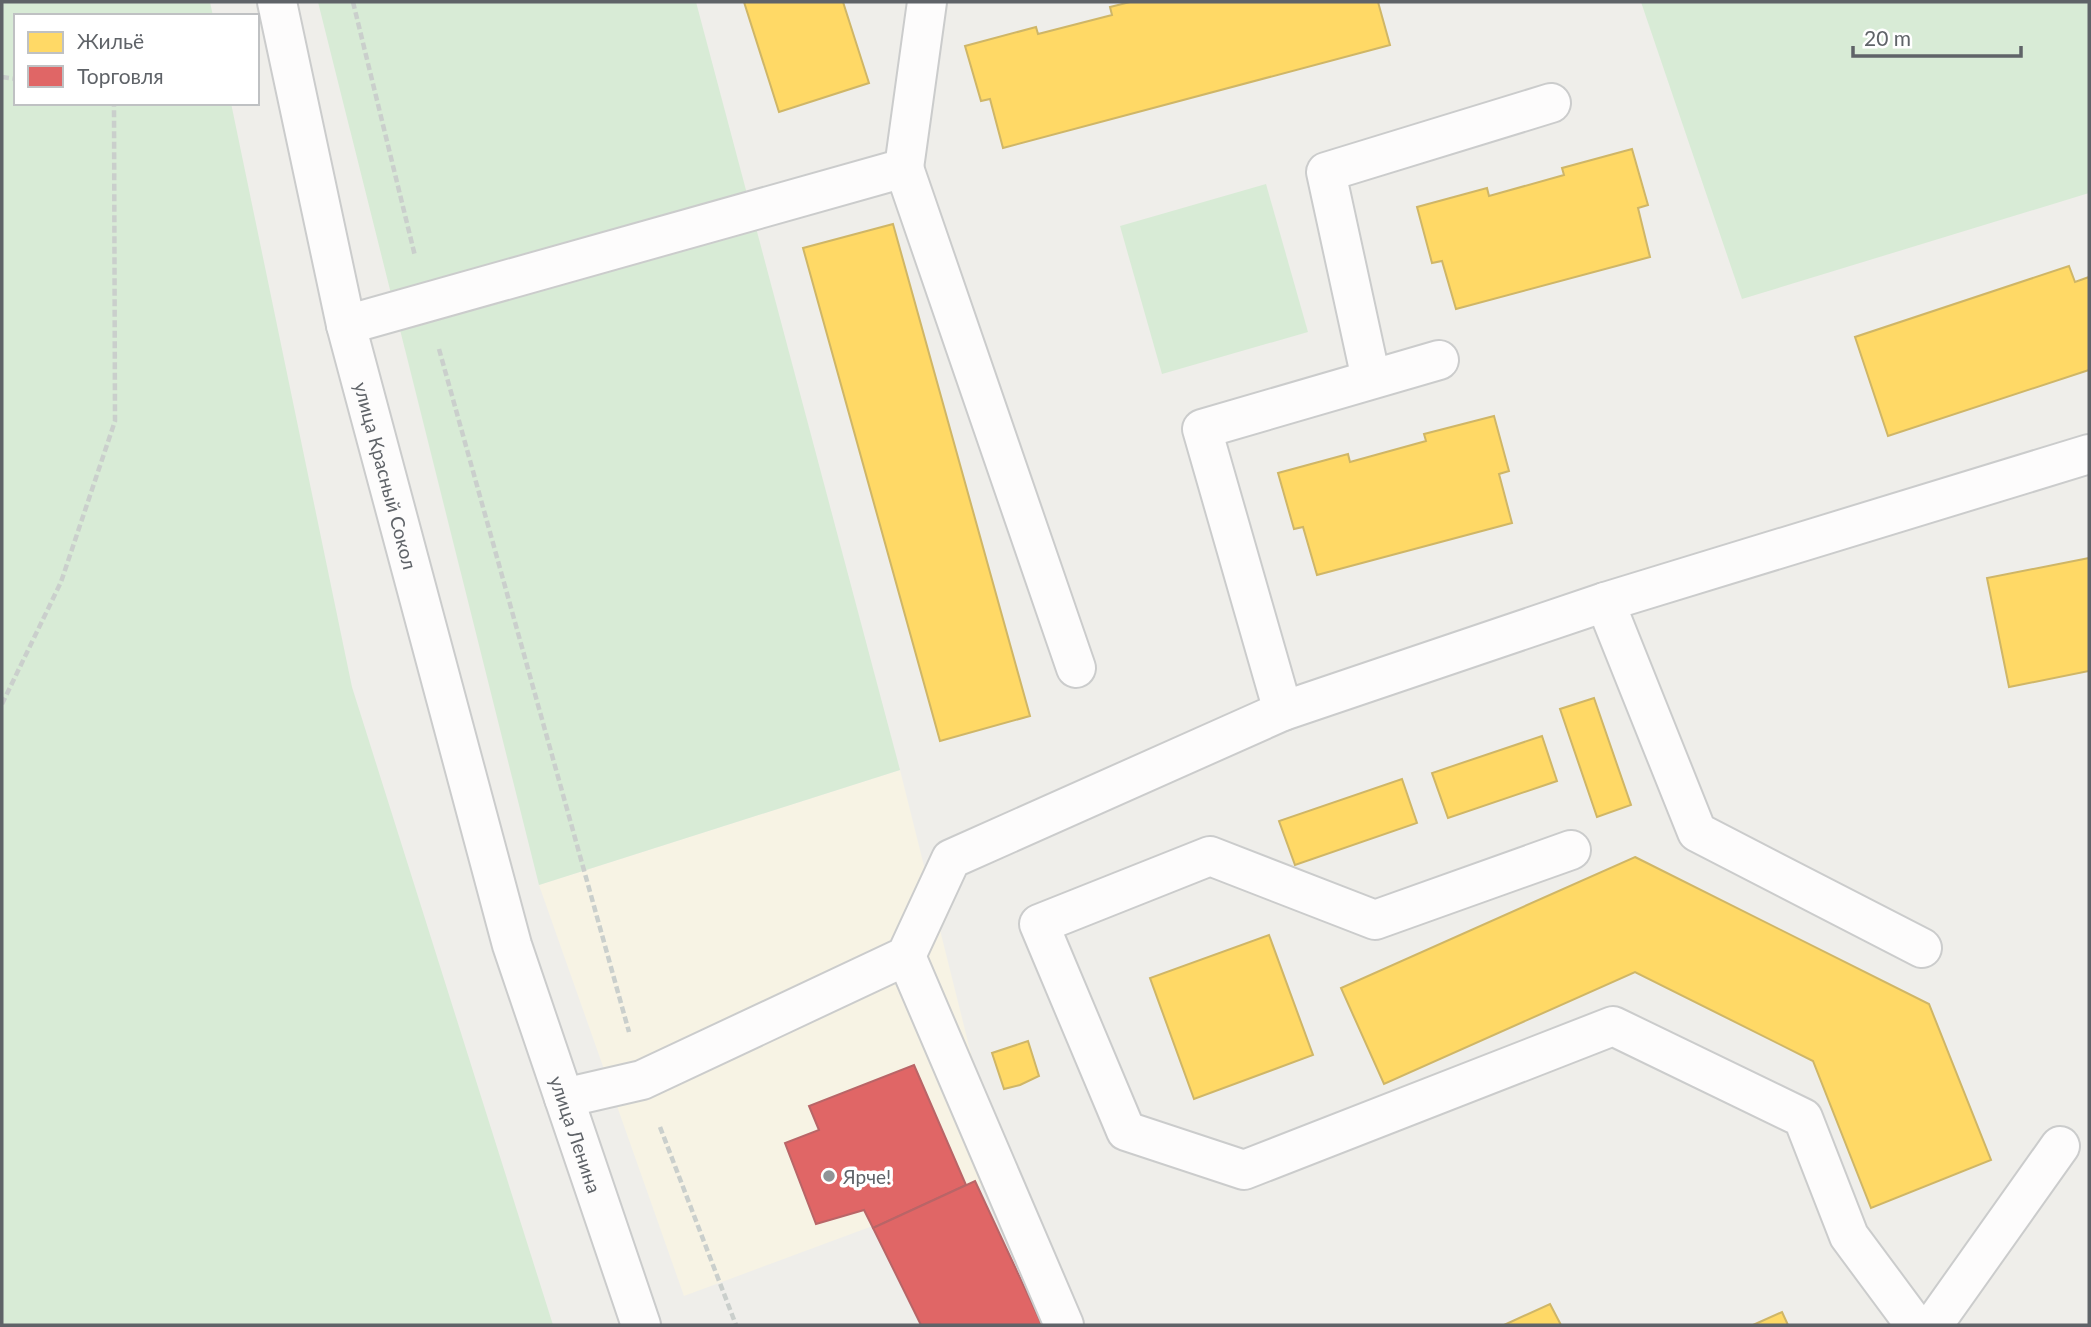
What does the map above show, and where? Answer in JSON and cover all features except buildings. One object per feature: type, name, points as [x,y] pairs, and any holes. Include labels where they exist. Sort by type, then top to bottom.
[{"type":"street","name":"улица Красный Сокол","points":[[277,2],[346,325],[512,945]]},
{"type":"street","points":[[927,2],[904,168],[1076,667]]},
{"type":"street","points":[[1371,379],[1326,172],[1551,103]]},
{"type":"street","points":[[346,325],[904,168]]},
{"type":"street","points":[[1283,711],[1202,429],[1439,360]]},
{"type":"street","points":[[564,1098],[642,1080],[906,956],[951,859],[1283,711],[1605,602],[2089,454]]},
{"type":"street","points":[[1605,602],[1697,832],[1922,948]]},
{"type":"street","points":[[1571,850],[1375,920],[1210,856],[1040,924],[1126,1131],[1244,1170],[1613,1026],[1803,1118],[1849,1237],[1915,1325]]},
{"type":"street","name":"улица Ленина","points":[[512,945],[641,1325]]},
{"type":"street","points":[[906,956],[1064,1325]]},
{"type":"street","points":[[1933,1325],[2060,1146]]},
{"type":"path","points":[[353,2],[427,303],[642,1080],[736,1325]]},
{"type":"path","points":[[2,704],[61,582],[115,421],[114,105]]},
{"type":"shaded area","points":[[900,770],[1002,1178],[684,1296],[539,885]]},
{"type":"green space","points":[[2,2],[210,2],[213,14],[14,14],[14,105],[231,105],[352,687],[553,1325],[2,1325]]},
{"type":"green space","points":[[318,2],[696,2],[900,770],[539,885]]},
{"type":"green space","points":[[1641,2],[2089,2],[2089,193],[1742,299]]},
{"type":"green space","points":[[1266,184],[1308,332],[1162,374],[1120,226]]},
{"type":"place","name":"Ярче!","points":[[829,1176]]}]
